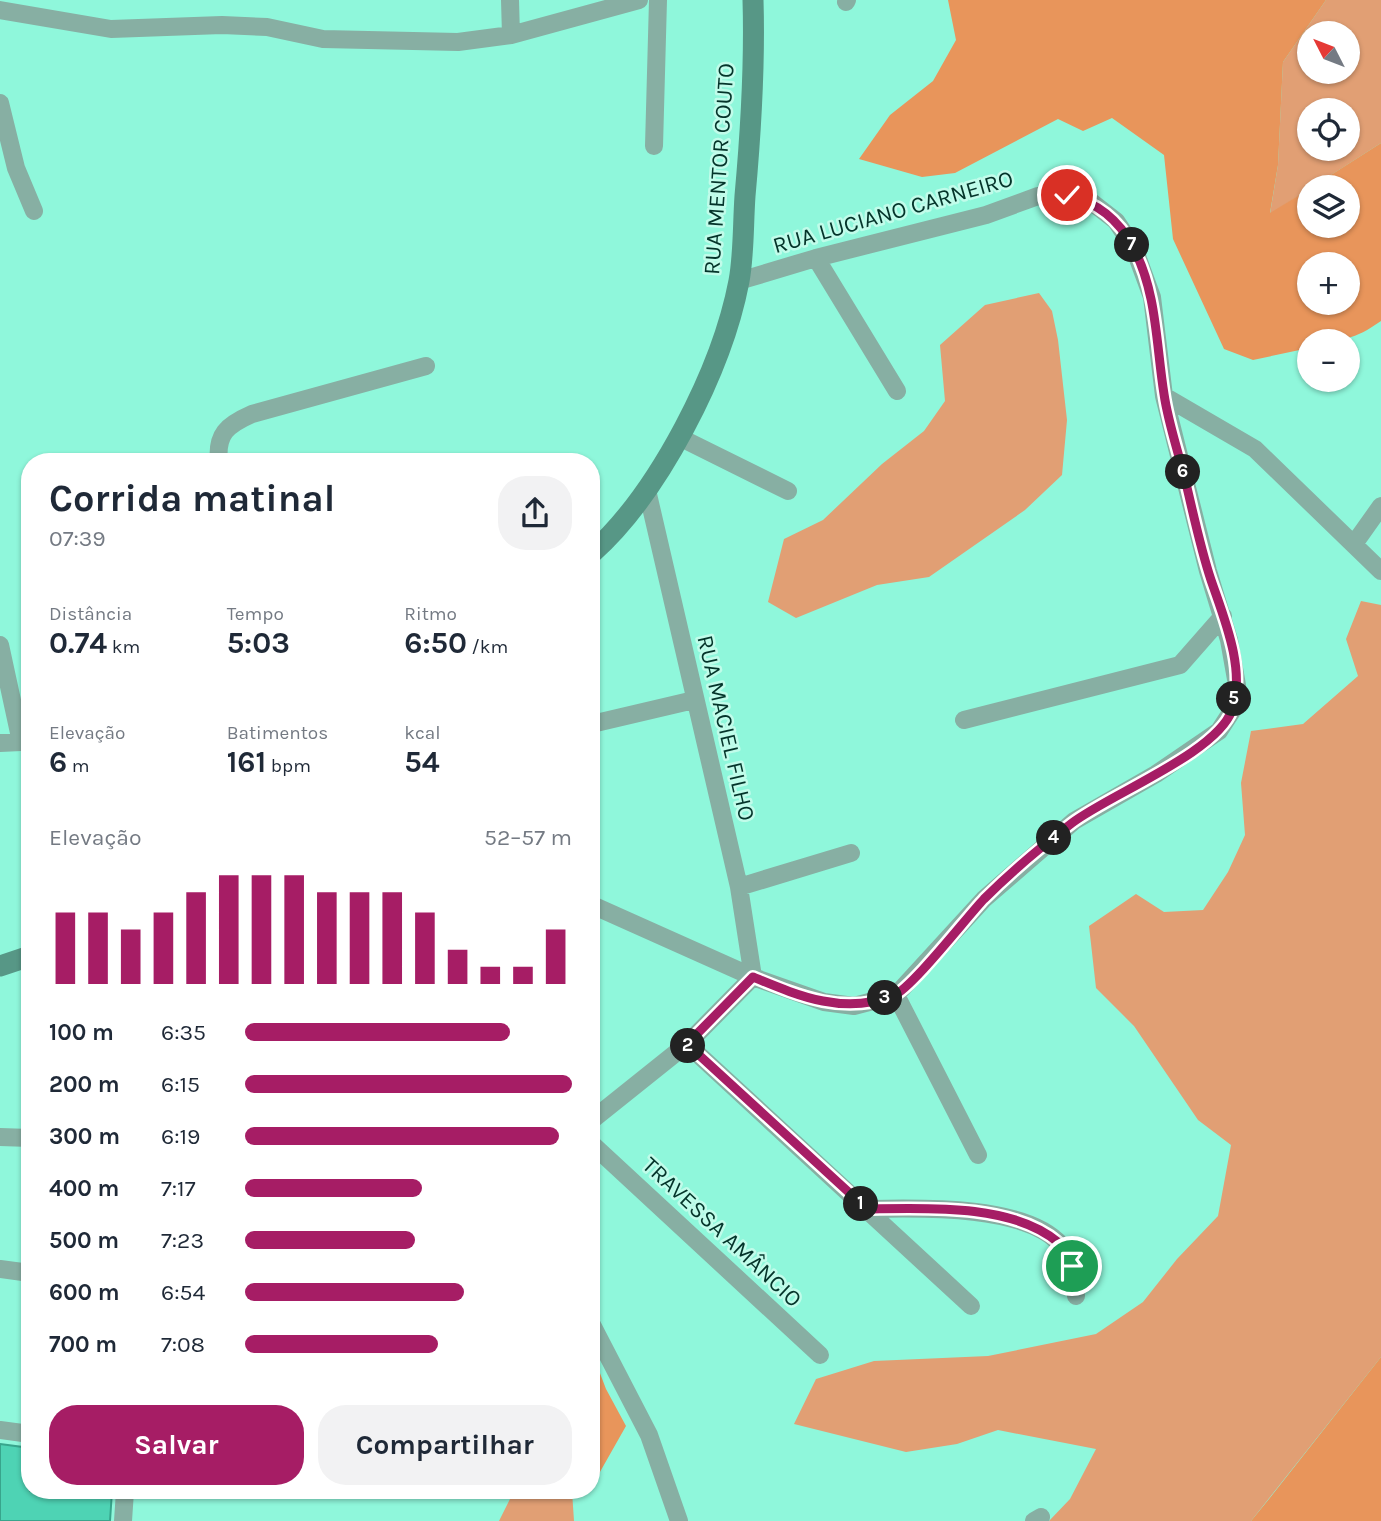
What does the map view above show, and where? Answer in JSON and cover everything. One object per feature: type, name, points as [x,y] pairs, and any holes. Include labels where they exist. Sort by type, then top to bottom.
[{"type":"street","points":[[510,0],[511,35]]},
{"type":"street","points":[[0,10],[111,29],[222,25],[267,27],[323,39],[458,42],[511,35],[639,0]]},
{"type":"street","points":[[654,146],[658,0]]},
{"type":"street","name":"RUA MENTOR COUTO","points":[[600,546],[614,533],[647,490],[679,438],[712,368],[739,281],[755,75],[753,0]]},
{"type":"street","points":[[0,103],[16,168],[34,211]]},
{"type":"street","name":"RUA LUCIANO CARNEIRO","points":[[739,281],[816,258],[986,215],[1038,196],[1067,195],[1089,201],[1116,221],[1134,248],[1152,297],[1164,396],[1208,571],[1223,616],[1237,685],[1232,711],[1219,731],[1156,774],[1074,821],[984,899],[896,995]]},
{"type":"street","points":[[816,258],[897,391]]},
{"type":"street","points":[[219,453],[218,442],[223,431],[233,422],[252,414],[426,366]]},
{"type":"street","points":[[1164,396],[1255,449],[1381,571]]},
{"type":"street","points":[[679,438],[788,491]]},
{"type":"street","name":"RUA MACIEL FILHO","points":[[647,490],[739,887],[753,977]]},
{"type":"street","points":[[1354,544],[1381,506]]},
{"type":"street","points":[[964,720],[1180,665],[1223,616]]},
{"type":"street","points":[[0,645],[21,742],[0,743]]},
{"type":"street","points":[[600,722],[694,700]]},
{"type":"street","points":[[739,887],[851,853]]},
{"type":"street","points":[[600,909],[753,977],[824,1002],[854,1006],[896,995],[978,1155]]},
{"type":"street","points":[[0,966],[21,959]]},
{"type":"street","points":[[600,1113],[687,1044],[753,977]]},
{"type":"street","points":[[687,1044],[971,1306]]},
{"type":"street","points":[[0,1137],[21,1138]]},
{"type":"street","name":"TRAVESSA AMÂNCIO","points":[[600,1151],[820,1355]]},
{"type":"street","points":[[867,1209],[918,1208],[991,1214],[1033,1226],[1060,1244],[1072,1266],[1076,1296]]},
{"type":"street","points":[[0,1269],[21,1272]]},
{"type":"street","points":[[600,1340],[649,1435],[680,1521]]},
{"type":"street","points":[[0,1430],[21,1433]]},
{"type":"street","points":[[123,1521],[124,1499]]},
{"type":"shaded area","points":[[948,0],[1326,0],[1311,21],[1297,21],[1297,42],[1283,62],[1278,165],[1270,213],[1297,196],[1297,238],[1360,238],[1360,175],[1331,175],[1353,161],[1360,161],[1360,156],[1381,143],[1381,321],[1360,333],[1360,329],[1297,329],[1297,351],[1253,360],[1224,349],[1173,239],[1164,155],[1112,118],[1083,131],[1058,119],[955,173],[922,177],[859,159],[890,115],[933,81],[956,40]]},
{"type":"shaded area","points":[[1326,0],[1381,0],[1381,143],[1360,156],[1360,98],[1297,98],[1297,161],[1353,161],[1331,175],[1297,175],[1297,197],[1270,214],[1278,165],[1283,62],[1297,42],[1297,84],[1360,84],[1360,21],[1311,21]]},
{"type":"shaded area","points":[[1039,293],[1052,311],[1058,340],[1067,420],[1062,475],[1025,510],[929,577],[877,585],[796,618],[768,602],[784,539],[823,520],[882,464],[924,431],[945,401],[940,345],[985,305]]},
{"type":"shaded area","points":[[1361,601],[1381,605],[1381,1357],[1251,1521],[1049,1521],[1070,1499],[1096,1449],[998,1430],[957,1444],[906,1452],[794,1424],[816,1379],[874,1361],[988,1356],[1096,1334],[1143,1302],[1177,1259],[1218,1216],[1231,1145],[1198,1120],[1134,1026],[1096,988],[1089,926],[1136,894],[1164,912],[1203,910],[1228,872],[1245,835],[1241,783],[1251,731],[1303,724],[1358,676],[1346,639]]},
{"type":"shaded area","points":[[1381,1357],[1381,1521],[1251,1521],[1269,1499]]},
{"type":"shaded area","points":[[600,1373],[606,1389],[626,1426],[600,1472]]},
{"type":"shaded area","points":[[510,1499],[573,1499],[574,1521],[499,1521]]},
{"type":"building","points":[[0,1444],[21,1447],[21,1499],[111,1499],[110,1521],[0,1521]]},
{"type":"route","points":[[1067,195],[1089,201],[1116,221],[1134,248],[1152,297],[1164,396],[1208,571],[1229,640],[1237,685],[1232,711],[1219,731],[1195,749],[1074,821],[984,899],[896,995],[854,1006],[824,1002],[791,993],[753,977],[687,1044],[867,1209],[918,1208],[1004,1216],[1033,1226],[1060,1244],[1072,1266]]}]
